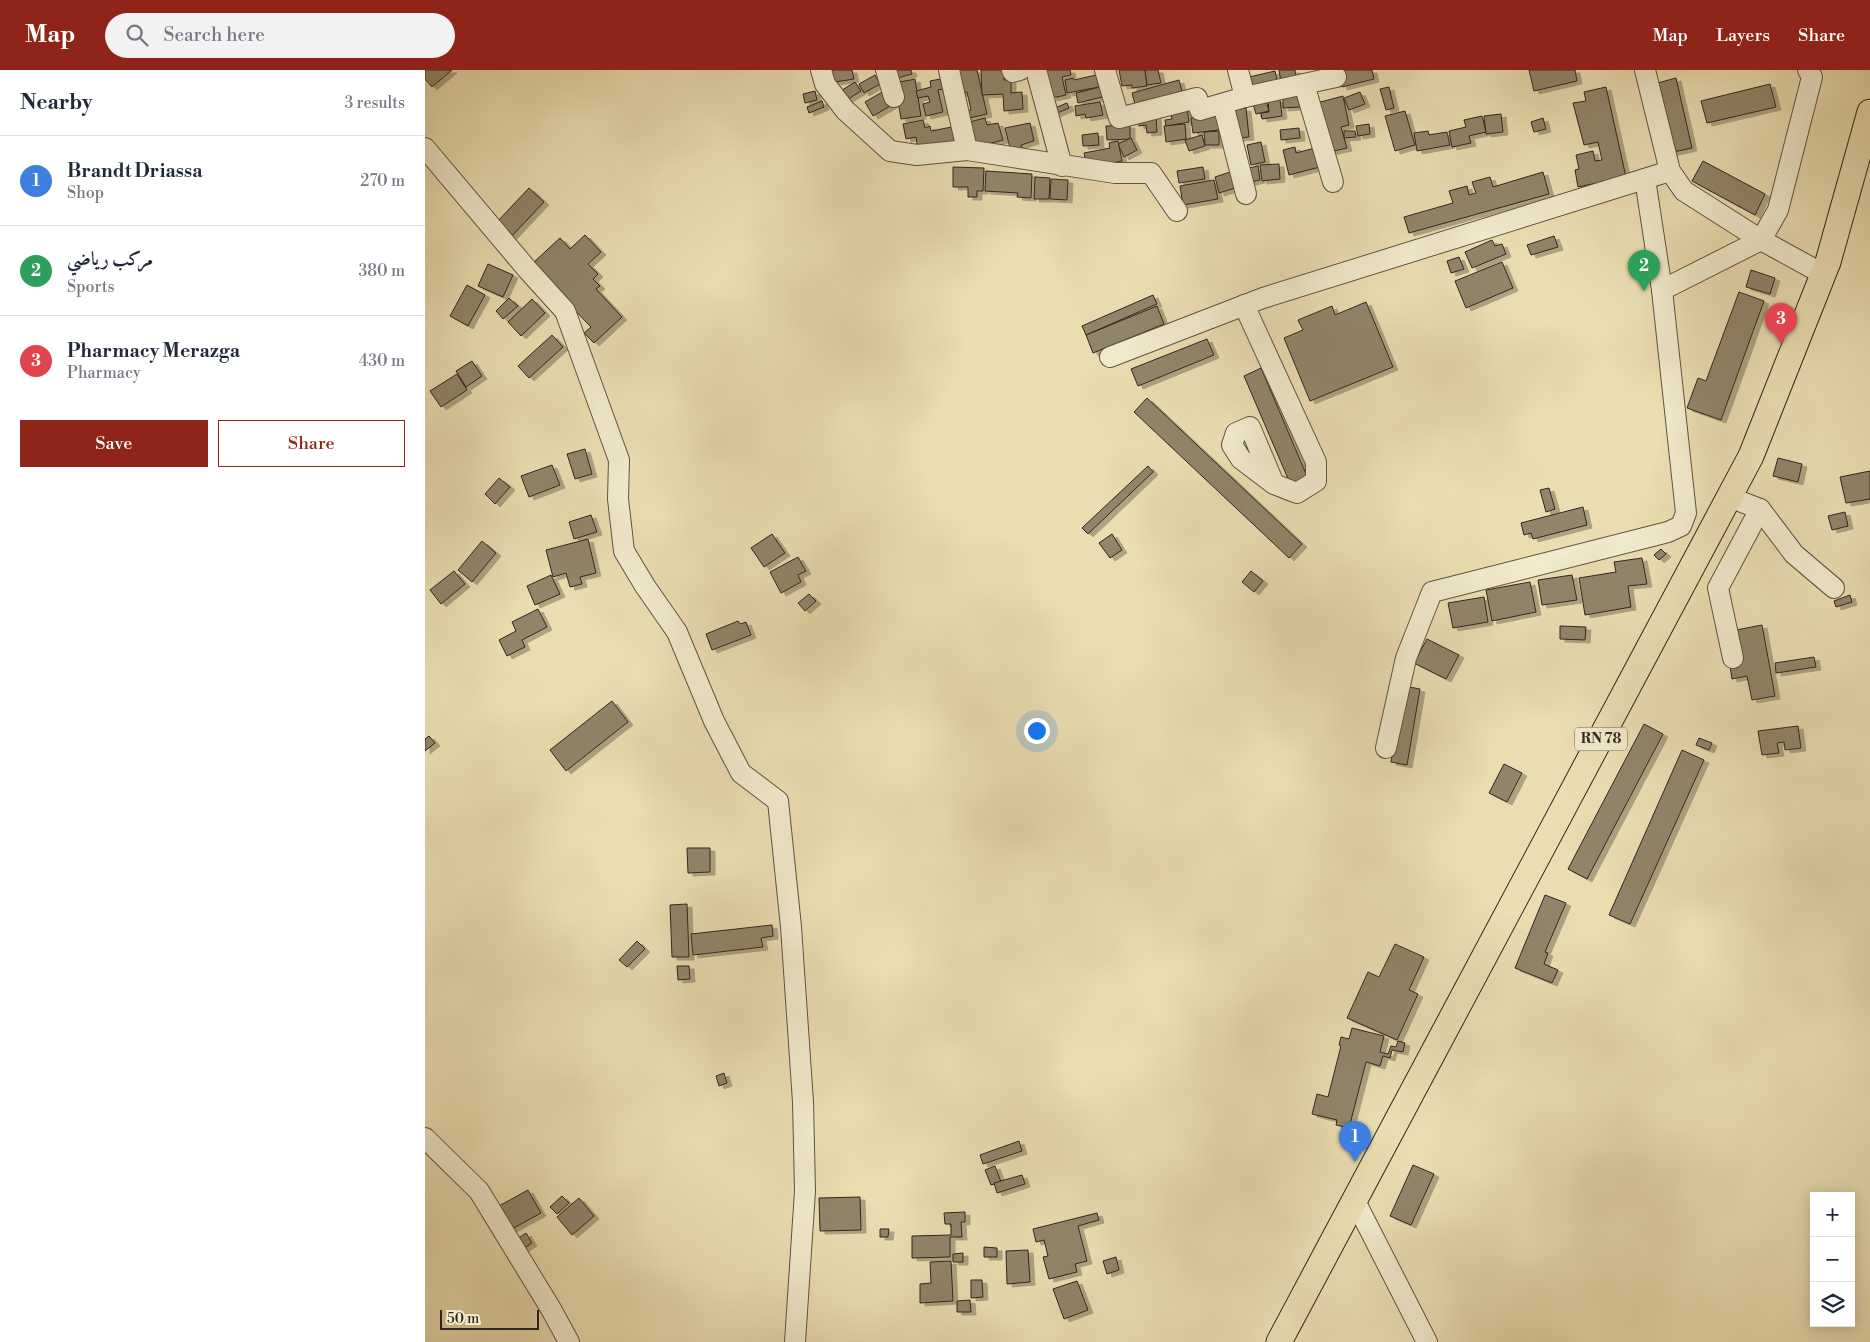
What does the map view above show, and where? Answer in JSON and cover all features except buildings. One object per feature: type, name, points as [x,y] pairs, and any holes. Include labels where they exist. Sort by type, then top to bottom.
[{"type":"main road","name":"RN 78","points":[[1279,1342],[1751,456],[1823,274],[1870,112]]},
{"type":"street","points":[[821,70],[825,84],[845,110],[890,151],[917,155],[967,150],[1115,173],[1151,173],[1177,212]]},
{"type":"street","points":[[886,70],[894,97]]},
{"type":"street","points":[[949,70],[967,150]]},
{"type":"street","points":[[1012,70],[1013,72],[1020,70]]},
{"type":"street","points":[[1036,70],[1062,166]]},
{"type":"street","points":[[1105,70],[1119,118],[1197,98],[1199,110],[1304,84],[1336,79]]},
{"type":"street","points":[[1238,70],[1245,98]]},
{"type":"street","points":[[1645,70],[1670,171],[1684,191],[1761,240],[1823,274]]},
{"type":"street","points":[[1662,290],[1761,240],[1778,210],[1812,76],[1808,70]]},
{"type":"street","points":[[1304,84],[1333,182]]},
{"type":"street","points":[[1223,104],[1246,194]]},
{"type":"street","points":[[425,148],[565,311],[619,460],[618,499],[624,551],[645,586],[677,632],[713,721],[741,773],[778,801],[791,927],[803,1102],[805,1191],[795,1342]]},
{"type":"street","points":[[1110,357],[1244,305],[1670,171]]},
{"type":"street","points":[[1386,748],[1407,658],[1432,592],[1668,532],[1681,526],[1686,513],[1662,290],[1645,179]]},
{"type":"street","points":[[1244,305],[1316,462],[1316,481],[1297,494],[1274,484]]},
{"type":"street","points":[[1729,497],[1760,509],[1794,554],[1834,588]]},
{"type":"street","points":[[1733,658],[1717,588],[1760,509]]},
{"type":"street","points":[[425,1138],[479,1191],[569,1342]]},
{"type":"street","points":[[1355,1201],[1427,1342]]},
{"type":"place","name":"مركب رياضي","points":[[1644,291]]},
{"type":"place","name":"Pharmacy Merazga","points":[[1781,344]]},
{"type":"place","name":"Brandt Driassa","points":[[1355,1162]]}]
